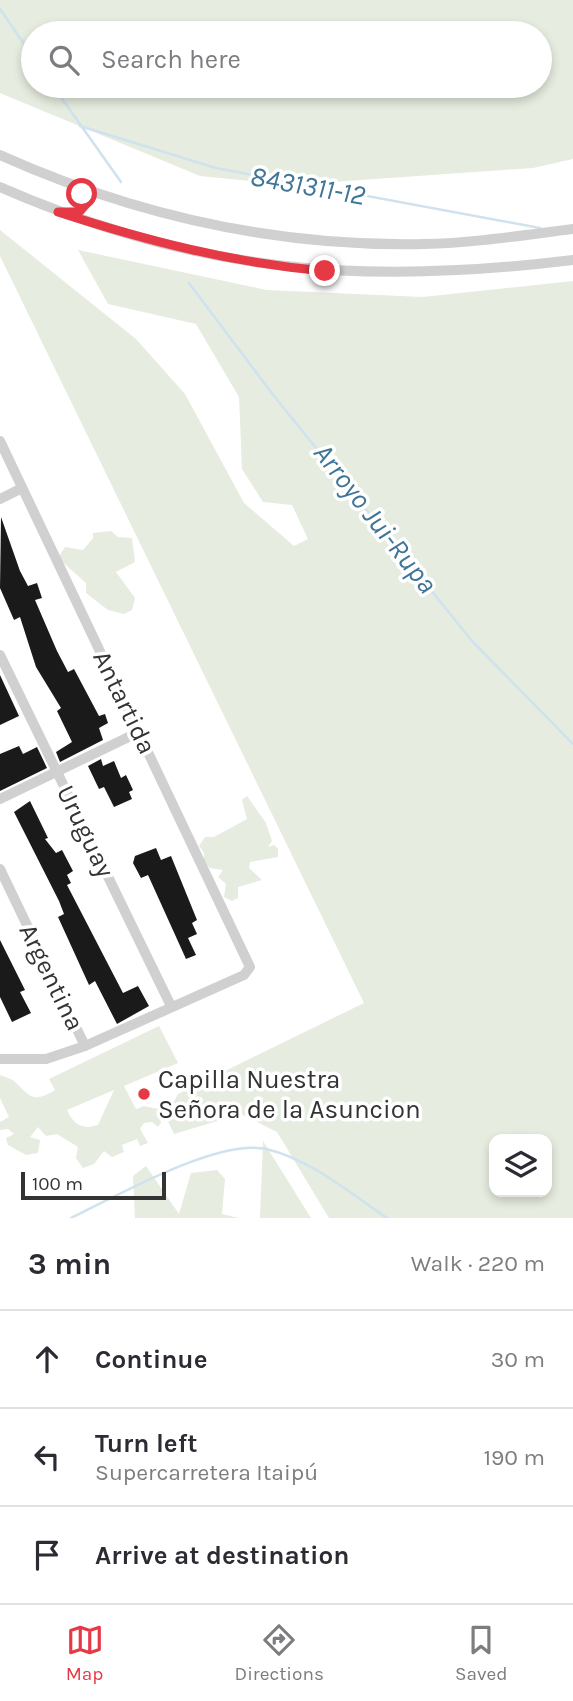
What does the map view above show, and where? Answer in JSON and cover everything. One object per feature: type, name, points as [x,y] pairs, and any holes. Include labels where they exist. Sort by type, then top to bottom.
[{"type":"street","points":[[0,155],[69,183],[198,222],[305,240],[425,244],[573,229]]},
{"type":"street","points":[[58,212],[79,212],[86,204],[82,194],[69,183]]},
{"type":"street","points":[[0,187],[58,212],[197,253],[282,267],[373,273],[448,273],[573,260]]},
{"type":"street","name":"Antartida","points":[[0,441],[250,963],[249,970],[244,975],[171,1006]]},
{"type":"street","points":[[0,499],[23,488]]},
{"type":"street","name":"Uruguay","points":[[0,655],[171,1006]]},
{"type":"street","points":[[0,799],[139,732]]},
{"type":"street","name":"Argentina","points":[[0,869],[85,1046]]},
{"type":"street","points":[[0,1059],[46,1059],[85,1046],[171,1006]]},
{"type":"shaded area","points":[[0,0],[573,0],[573,159],[533,168],[290,185],[200,176],[0,93]]},
{"type":"shaded area","points":[[0,230],[136,339],[185,394],[244,503],[294,546],[308,539],[292,505],[263,502],[242,469],[239,397],[196,324],[108,304],[78,250],[267,290],[422,297],[573,281],[573,1218],[329,1218],[277,1132],[241,1114],[174,1134],[166,1117],[178,1094],[364,1003],[0,256]]},
{"type":"shaded area","points":[[111,531],[118,537],[132,538],[135,562],[116,572],[135,598],[132,610],[124,614],[108,610],[86,593],[86,583],[58,558],[65,547],[83,550],[93,538],[93,533]]},
{"type":"shaded area","points":[[247,796],[266,823],[272,841],[268,847],[274,845],[278,849],[278,857],[250,862],[249,868],[262,880],[238,887],[238,898],[232,901],[224,897],[226,884],[218,877],[223,870],[210,868],[204,862],[204,853],[199,846],[205,837],[214,837],[247,819],[242,800]]},
{"type":"shaded area","points":[[159,1026],[178,1063],[124,1086],[136,1109],[144,1106],[158,1109],[161,1123],[158,1127],[152,1122],[144,1123],[140,1129],[148,1143],[140,1146],[137,1139],[122,1145],[124,1152],[112,1157],[104,1151],[94,1164],[83,1168],[76,1158],[78,1147],[57,1134],[46,1136],[38,1127],[30,1137],[40,1140],[38,1153],[26,1155],[8,1145],[6,1138],[14,1134],[8,1129],[0,1130],[0,1122],[9,1117],[0,1098],[0,1075],[13,1080],[33,1097],[55,1090],[49,1079]],"holes":[[[114,1090],[98,1125],[79,1125],[67,1110]]]},
{"type":"shaded area","points":[[263,1141],[311,1218],[260,1218]]},
{"type":"shaded area","points":[[146,1166],[179,1214],[191,1173],[217,1170],[225,1179],[222,1214],[239,1218],[135,1218],[133,1176]]},
{"type":"building","points":[[1,517],[28,586],[37,583],[42,598],[35,600],[57,651],[68,672],[74,669],[99,716],[105,714],[108,723],[99,728],[103,740],[60,762],[56,752],[72,742],[57,711],[61,708],[36,667],[20,617],[14,620],[0,588]]},
{"type":"building","points":[[0,675],[19,716],[0,725]]},
{"type":"building","points":[[19,746],[23,754],[37,747],[47,768],[0,791],[0,754]]},
{"type":"building","points":[[101,759],[103,766],[114,761],[121,778],[126,775],[133,790],[129,792],[132,799],[114,807],[104,787],[99,789],[88,766]]},
{"type":"building","points":[[30,801],[48,838],[45,839],[56,853],[62,850],[73,871],[67,875],[71,883],[67,885],[123,993],[138,986],[149,1006],[117,1024],[95,981],[89,985],[58,917],[64,914],[59,901],[14,812]]},
{"type":"building","points":[[156,848],[161,860],[171,856],[197,920],[192,923],[197,934],[188,938],[196,955],[186,959],[148,875],[141,878],[133,863],[135,856]]},
{"type":"building","points":[[0,940],[25,990],[20,992],[31,1013],[12,1022],[0,997]]},
{"type":"waterway","name":"Arroyo Jui-Rupa","points":[[0,9],[21,40]]},
{"type":"waterway","name":"Arroyo Jui-Rupa","points":[[62,98],[121,182]]},
{"type":"waterway","name":"8431311-12","points":[[80,126],[216,168],[540,228]]},
{"type":"waterway","name":"Arroyo Jui-Rupa","points":[[189,283],[274,396],[472,641],[573,744]]},
{"type":"waterway","points":[[71,1218],[195,1160],[246,1148],[266,1149],[298,1160],[387,1218]]},
{"type":"place","name":"Capilla Nuestra Señora de la Asuncion","points":[[144,1094]]},
{"type":"route","points":[[82,194],[86,204],[79,212],[58,212],[197,253],[325,271]]}]
